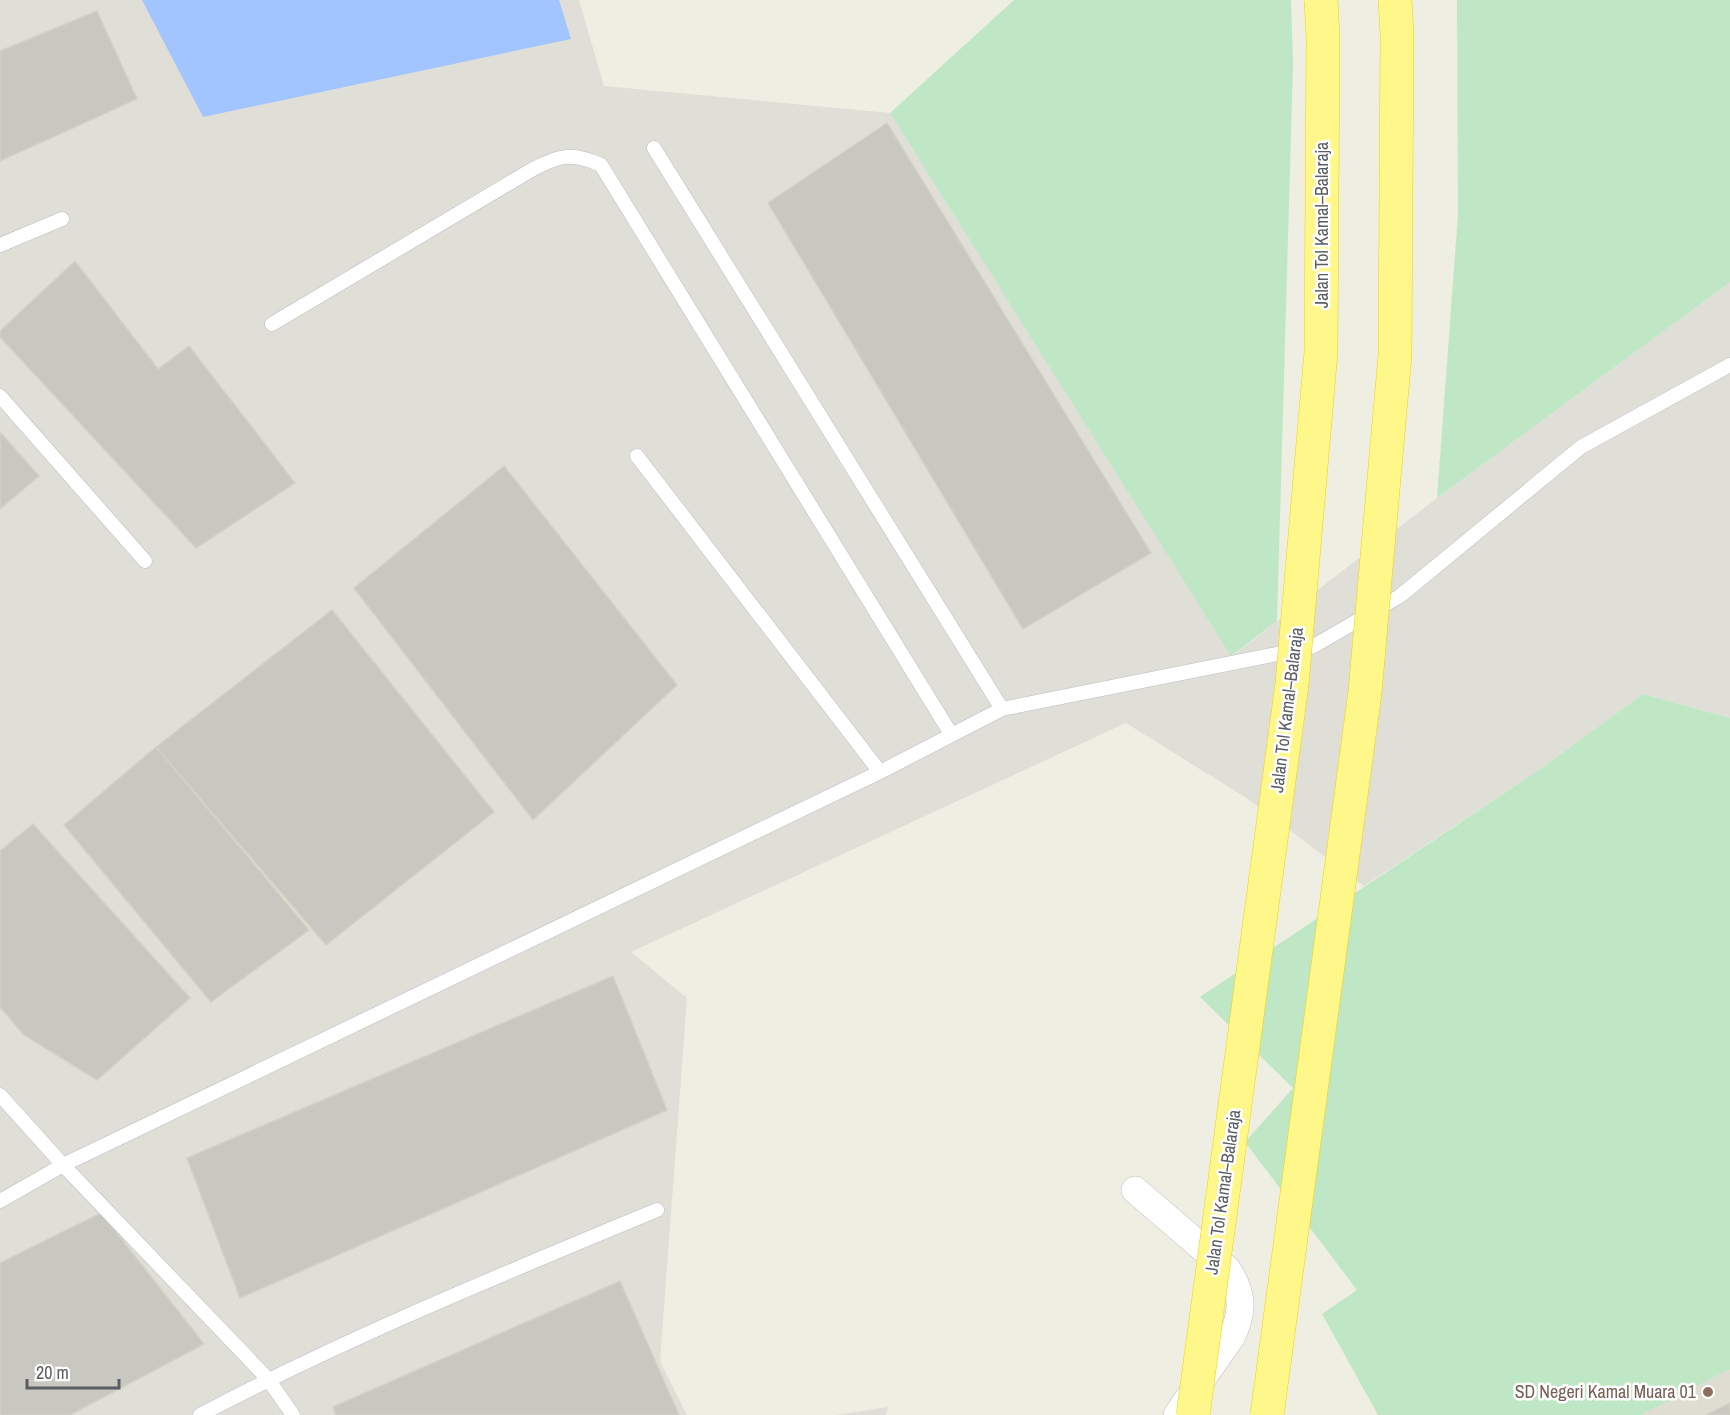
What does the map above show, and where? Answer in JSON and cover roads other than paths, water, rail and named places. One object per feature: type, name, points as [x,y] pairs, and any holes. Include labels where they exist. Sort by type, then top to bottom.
[{"type":"highway","name":"Jalan Tol Kamal–Balaraja","points":[[1193,1415],[1293,672],[1321,352],[1322,0]]},
{"type":"highway","points":[[1268,1415],[1365,692],[1395,355],[1397,35],[1395,0]]},
{"type":"street","points":[[1135,1190],[1227,1269],[1236,1282],[1240,1296],[1239,1322],[1232,1336],[1177,1415]]},
{"type":"lane","points":[[654,148],[1002,709]]},
{"type":"lane","points":[[272,324],[557,157],[587,158],[601,165],[951,734]]},
{"type":"lane","points":[[0,245],[62,219]]},
{"type":"lane","points":[[0,1201],[63,1165],[880,772],[1002,709],[1312,647],[1400,596],[1581,447],[1730,365]]},
{"type":"lane","points":[[0,396],[145,561]]},
{"type":"lane","points":[[637,456],[880,772]]},
{"type":"lane","points":[[0,1095],[63,1165],[268,1379],[293,1415]]},
{"type":"lane","points":[[200,1415],[268,1379],[469,1288],[657,1210]]},
{"type":"water","points":[[142,0],[559,0],[571,39],[203,117]]},
{"type":"place","name":"SD Negeri Kamal Muara 01","points":[[1708,1392]]}]
